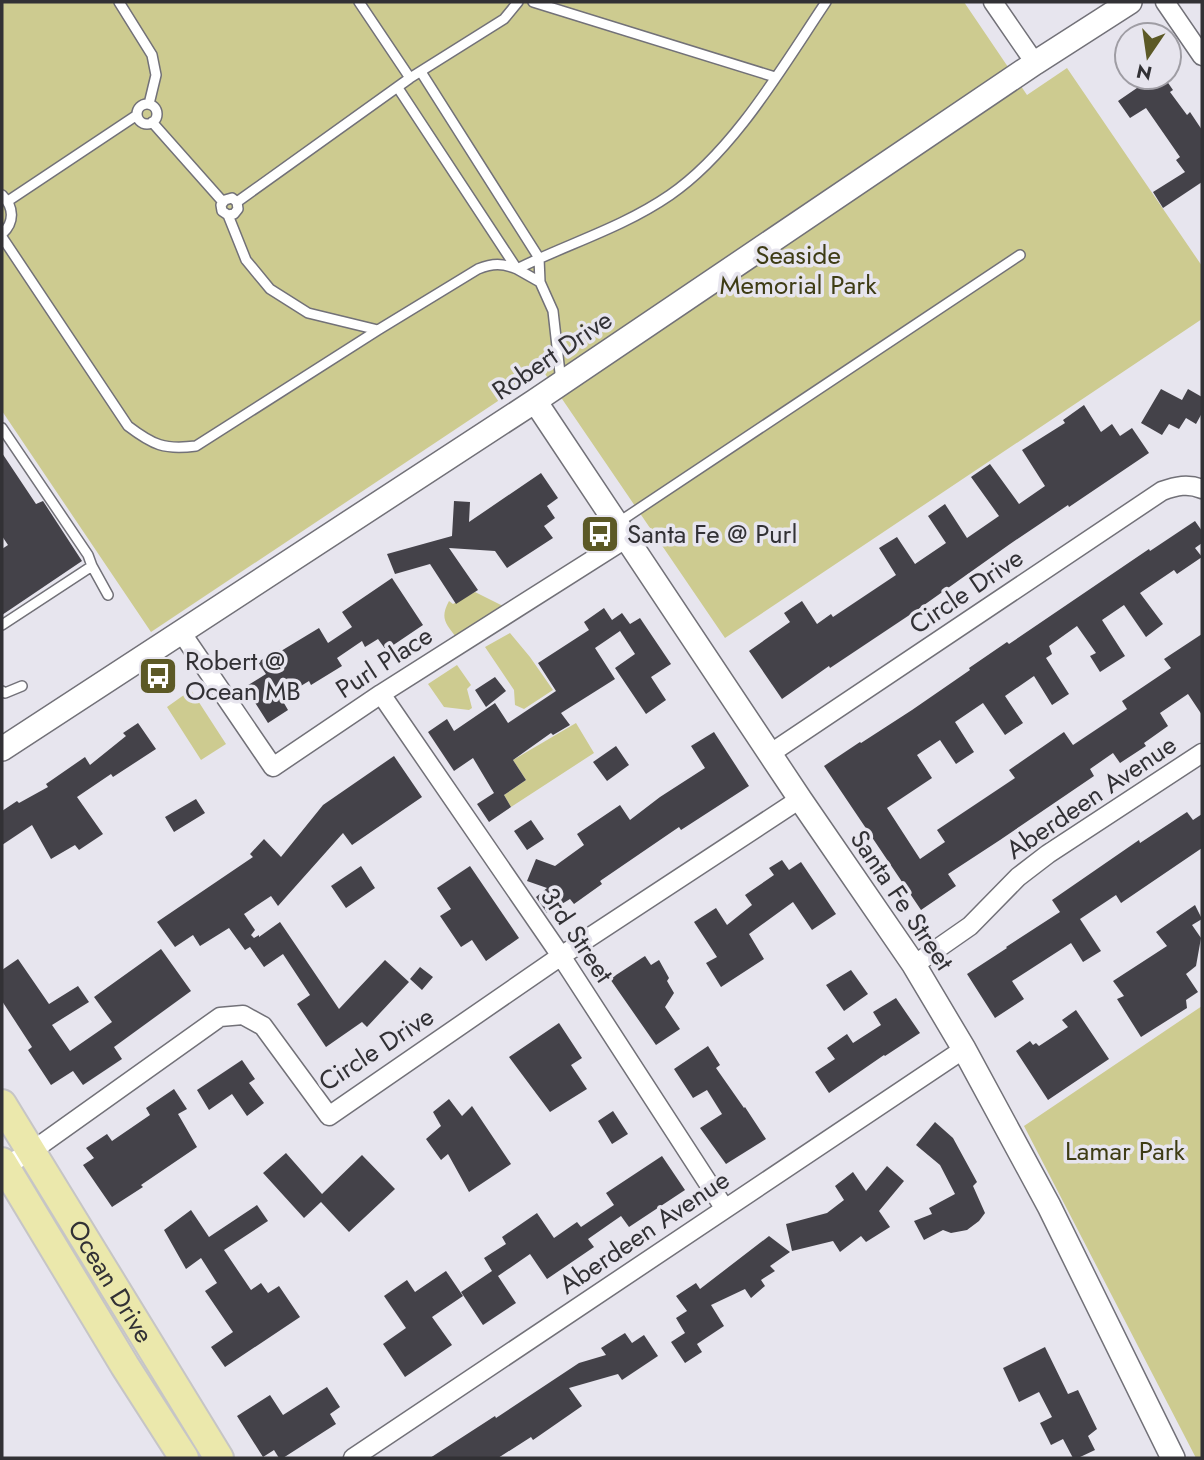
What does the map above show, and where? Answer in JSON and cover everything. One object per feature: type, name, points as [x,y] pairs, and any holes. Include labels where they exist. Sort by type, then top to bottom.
[{"type":"main road","name":"Ocean Drive","points":[[2,1104],[219,1458]]},
{"type":"main road","name":"Ocean Drive","points":[[3,1164],[184,1458]]},
{"type":"main road","points":[[74,1281],[101,1264]]},
{"type":"main road","points":[[125,1366],[154,1351]]},
{"type":"street","points":[[993,2],[1035,62]]},
{"type":"street","name":"Robert Drive","points":[[2,749],[561,384],[1035,62],[1130,2]]},
{"type":"street","points":[[1165,2],[1202,56]]},
{"type":"street","name":"Santa Fe Street","points":[[535,401],[914,965],[964,1049],[1049,1206],[1173,1458]]},
{"type":"street","name":"Circle Drive","points":[[771,753],[1162,491],[1177,485],[1199,488]]},
{"type":"street","name":"Purl Place","points":[[181,632],[273,767],[622,531]]},
{"type":"street","name":"3rd Street","points":[[381,694],[561,956],[726,1209]]},
{"type":"street","name":"Aberdeen Avenue","points":[[914,965],[970,926],[1018,877],[1202,753]]},
{"type":"street","name":"Circle Drive","points":[[3,1164],[32,1151],[220,1017],[243,1015],[263,1026],[329,1116],[561,956],[800,799]]},
{"type":"street","name":"Aberdeen Avenue","points":[[352,1458],[964,1049]]},
{"type":"lane","points":[[119,2],[152,55],[156,75],[149,104]]},
{"type":"lane","points":[[359,2],[410,78]]},
{"type":"lane","points":[[237,202],[410,78],[504,19],[518,2]]},
{"type":"lane","points":[[533,2],[775,77]]},
{"type":"lane","points":[[516,269],[635,216],[694,176],[736,131],[826,2]]},
{"type":"lane","points":[[421,72],[539,258],[540,282],[553,311],[561,384]]},
{"type":"lane","points":[[398,88],[516,269]]},
{"type":"lane","points":[[149,104],[155,108],[155,119],[145,124],[137,116],[137,111],[141,105],[149,104]]},
{"type":"lane","points":[[137,116],[5,198],[11,210],[11,220],[2,236],[128,426],[148,442],[177,449],[196,446],[478,269],[492,264],[503,264],[540,282]]},
{"type":"lane","points":[[152,122],[223,202],[222,211],[228,215],[246,260],[270,289],[308,313],[378,330]]},
{"type":"lane","points":[[223,202],[232,198],[237,202],[237,211],[228,215]]},
{"type":"lane","points":[[622,531],[1020,255]]},
{"type":"lane","points":[[2,428],[88,555],[108,595]]},
{"type":"lane","points":[[2,625],[92,566]]},
{"type":"lane","points":[[2,691],[5,693],[22,687]]},
{"type":"green space","name":"Seaside Memorial Park","points":[[2,2],[964,2],[1027,95],[1067,68],[1202,266],[1202,319],[725,638],[543,371],[151,632],[2,411]]},
{"type":"green space","points":[[475,592],[503,606],[456,637],[445,620],[446,607],[449,601],[453,604]]},
{"type":"green space","points":[[510,633],[553,690],[524,709],[515,705],[514,690],[485,647]]},
{"type":"green space","points":[[457,665],[471,685],[467,689],[472,708],[469,710],[444,707],[428,684]]},
{"type":"green space","points":[[191,690],[226,744],[201,760],[167,707]]},
{"type":"green space","points":[[576,723],[594,753],[511,807],[504,795],[526,780],[513,760]]},
{"type":"green space","name":"Lamar Park","points":[[1202,1006],[1202,1458],[1196,1458],[1024,1126]]},
{"type":"building","points":[[1133,91],[1172,91],[1187,115],[1190,112],[1202,130],[1202,182],[1163,208],[1153,192],[1185,172],[1176,160],[1180,157],[1146,108],[1130,118],[1118,101]]},
{"type":"building","points":[[1161,389],[1182,400],[1188,389],[1202,397],[1202,413],[1196,424],[1186,418],[1179,429],[1169,424],[1162,435],[1141,423]]},
{"type":"building","points":[[1084,405],[1101,432],[1112,424],[1120,436],[1132,428],[1149,453],[782,699],[749,651],[790,622],[784,613],[802,601],[817,624],[831,614],[833,617],[896,575],[879,548],[897,537],[915,564],[946,543],[928,516],[945,504],[967,538],[999,516],[971,477],[990,464],[1019,504],[1045,486],[1022,450],[1065,423],[1063,420]]},
{"type":"building","points":[[2,453],[36,504],[43,501],[82,561],[2,615],[2,549],[8,545],[2,536]]},
{"type":"building","points":[[541,473],[558,498],[547,506],[555,518],[544,526],[553,538],[507,568],[495,551],[449,548],[478,590],[456,604],[430,564],[395,574],[387,554],[452,536],[454,501],[470,502],[469,522]]},
{"type":"building","points":[[1195,521],[1202,531],[1202,543],[1195,548],[1202,557],[1177,574],[1174,570],[1140,593],[1163,624],[1146,637],[1124,605],[1102,620],[1125,656],[1100,672],[1090,656],[1096,653],[1077,626],[1049,646],[1052,654],[1046,658],[1069,694],[1052,705],[1034,676],[1005,696],[1023,723],[1005,735],[983,703],[955,722],[974,752],[956,764],[940,740],[917,755],[932,778],[887,808],[920,859],[945,842],[937,830],[1015,778],[1009,770],[1064,732],[1073,745],[1127,709],[1122,701],[1171,668],[1164,659],[1202,634],[1202,715],[1188,694],[1160,713],[1168,726],[1144,743],[1146,746],[1120,763],[1113,753],[1090,769],[1094,776],[948,874],[956,886],[921,910],[824,766],[912,710],[1007,642],[1009,644]]},
{"type":"building","points":[[392,578],[423,625],[386,650],[378,639],[365,647],[362,641],[337,658],[342,666],[311,685],[309,681],[281,698],[288,710],[268,723],[245,687],[266,674],[258,662],[319,628],[328,643],[352,627],[342,612]]},
{"type":"building","points":[[604,608],[612,620],[622,613],[630,624],[640,618],[671,664],[651,677],[666,700],[646,714],[615,668],[635,654],[620,631],[595,648],[615,679],[561,713],[570,725],[553,735],[551,733],[513,760],[526,780],[504,795],[511,807],[489,822],[477,804],[494,793],[473,758],[454,771],[428,732],[447,719],[454,731],[495,703],[508,723],[556,691],[538,663],[589,630],[584,622]]},
{"type":"building","points":[[495,677],[506,691],[486,707],[475,690]]},
{"type":"building","points":[[138,723],[156,749],[77,797],[103,834],[79,850],[75,845],[51,859],[32,825],[2,845],[2,811],[48,787],[46,784],[85,757],[90,765],[126,736],[123,733]]},
{"type":"building","points":[[714,732],[749,786],[681,830],[679,827],[600,881],[602,884],[574,904],[570,899],[547,913],[536,897],[547,888],[527,881],[536,859],[555,866],[584,845],[577,834],[620,805],[630,820],[705,768],[691,746]]},
{"type":"building","points":[[616,746],[629,765],[607,781],[593,762]]},
{"type":"building","points":[[394,756],[422,797],[352,845],[343,833],[278,906],[271,896],[244,914],[255,930],[251,935],[254,938],[280,922],[339,1009],[385,960],[409,982],[367,1027],[362,1022],[326,1047],[297,1004],[310,995],[283,954],[264,967],[250,947],[245,950],[229,928],[200,946],[193,935],[175,947],[157,922],[253,857],[250,854],[264,839],[281,857],[323,805]]},
{"type":"building","points":[[196,799],[205,813],[174,832],[165,817]]},
{"type":"building","points":[[1187,812],[1193,820],[1202,814],[1202,848],[1121,903],[1116,895],[1080,919],[1101,951],[1083,962],[1071,943],[1012,981],[1024,999],[995,1018],[967,974],[1060,912],[1052,900],[1139,840],[1140,843]]},
{"type":"building","points":[[531,820],[544,839],[527,850],[514,831]]},
{"type":"building","points":[[782,860],[789,870],[801,862],[836,914],[812,930],[793,902],[749,934],[764,959],[721,987],[706,963],[717,957],[694,922],[716,908],[727,925],[752,905],[745,895],[774,875],[769,868]]},
{"type":"building","points":[[361,866],[375,888],[346,908],[331,886]]},
{"type":"building","points":[[470,866],[519,938],[486,961],[472,940],[461,947],[440,916],[451,909],[437,888]]},
{"type":"building","points":[[1195,905],[1202,919],[1192,925],[1201,938],[1196,966],[1186,974],[1198,992],[1186,1000],[1187,1008],[1141,1037],[1117,999],[1124,996],[1113,981],[1167,946],[1156,932]]},
{"type":"building","points":[[161,949],[191,991],[114,1047],[122,1059],[83,1085],[73,1071],[51,1085],[28,1050],[32,1047],[2,1001],[2,970],[18,959],[49,1004],[78,986],[89,1002],[52,1025],[70,1051],[112,1022],[94,997]]},
{"type":"building","points":[[645,956],[651,965],[659,960],[669,978],[667,981],[674,993],[665,1007],[680,1029],[656,1045],[610,979]]},
{"type":"building","points":[[420,967],[433,977],[422,990],[410,979]]},
{"type":"building","points":[[851,970],[868,994],[844,1011],[826,985]]},
{"type":"building","points":[[896,998],[920,1033],[829,1093],[815,1072],[835,1059],[827,1048],[847,1034],[853,1043],[881,1025],[873,1012]]},
{"type":"building","points":[[1076,1010],[1109,1059],[1048,1100],[1016,1051],[1030,1041],[1039,1046],[1068,1027],[1062,1020]]},
{"type":"building","points":[[559,1023],[582,1058],[571,1065],[587,1089],[550,1112],[509,1057]]},
{"type":"building","points":[[708,1046],[720,1065],[716,1068],[766,1139],[726,1164],[700,1128],[722,1114],[707,1090],[693,1098],[674,1069]]},
{"type":"building","points":[[242,1060],[255,1079],[249,1083],[264,1103],[247,1116],[232,1094],[209,1110],[197,1090]]},
{"type":"building","points":[[174,1089],[187,1109],[178,1114],[197,1147],[112,1207],[83,1165],[94,1158],[86,1148],[107,1134],[112,1141],[150,1115],[146,1108]]},
{"type":"building","points":[[449,1099],[462,1116],[472,1106],[511,1164],[469,1192],[448,1154],[441,1160],[426,1139],[441,1126],[433,1112]]},
{"type":"building","points":[[613,1111],[628,1134],[612,1144],[598,1121]]},
{"type":"building","points":[[935,1122],[953,1138],[977,1182],[973,1186],[985,1213],[967,1230],[951,1233],[943,1230],[924,1240],[914,1221],[932,1214],[929,1208],[955,1194],[940,1165],[916,1145]]},
{"type":"building","points":[[286,1153],[322,1194],[362,1155],[395,1189],[349,1232],[321,1202],[304,1218],[263,1173]]},
{"type":"building","points":[[662,1156],[685,1190],[629,1227],[621,1216],[588,1239],[594,1247],[547,1279],[530,1254],[498,1276],[516,1303],[483,1325],[461,1292],[492,1271],[484,1258],[506,1244],[502,1237],[537,1213],[554,1238],[577,1222],[581,1227],[614,1205],[606,1193]]},
{"type":"building","points":[[887,1166],[904,1181],[879,1211],[890,1227],[866,1242],[861,1236],[840,1252],[833,1241],[792,1251],[786,1224],[827,1213],[844,1200],[835,1186],[853,1172],[866,1191]]},
{"type":"building","points":[[257,1205],[268,1221],[224,1250],[251,1290],[261,1283],[268,1293],[279,1286],[300,1317],[225,1367],[211,1347],[233,1332],[205,1291],[217,1283],[201,1258],[186,1269],[164,1230],[191,1210],[209,1237]]},
{"type":"building","points":[[769,1236],[790,1252],[770,1266],[775,1271],[761,1280],[765,1286],[751,1298],[745,1289],[711,1305],[724,1326],[697,1344],[702,1352],[685,1363],[671,1342],[685,1333],[676,1318],[687,1311],[676,1296],[696,1283],[700,1289]]},
{"type":"building","points":[[446,1271],[463,1296],[432,1317],[452,1345],[405,1377],[383,1344],[406,1328],[384,1296],[407,1280],[415,1292]]},
{"type":"building","points":[[625,1333],[632,1343],[644,1335],[658,1356],[622,1380],[618,1374],[569,1388],[582,1406],[533,1440],[531,1437],[498,1458],[430,1458],[579,1363],[606,1355],[601,1348]]},
{"type":"building","points":[[1045,1347],[1068,1394],[1078,1390],[1097,1429],[1088,1436],[1095,1450],[1078,1458],[1073,1458],[1063,1439],[1051,1445],[1040,1423],[1052,1417],[1039,1392],[1019,1402],[1003,1368]]},
{"type":"building","points":[[327,1387],[340,1407],[330,1414],[336,1424],[283,1458],[279,1458],[274,1450],[263,1457],[237,1416],[270,1395],[283,1415]]},
{"type":"place","name":"Santa Fe @ Purl","points":[[600,534]]},
{"type":"place","name":"Robert @ Ocean MB","points":[[158,676]]}]
